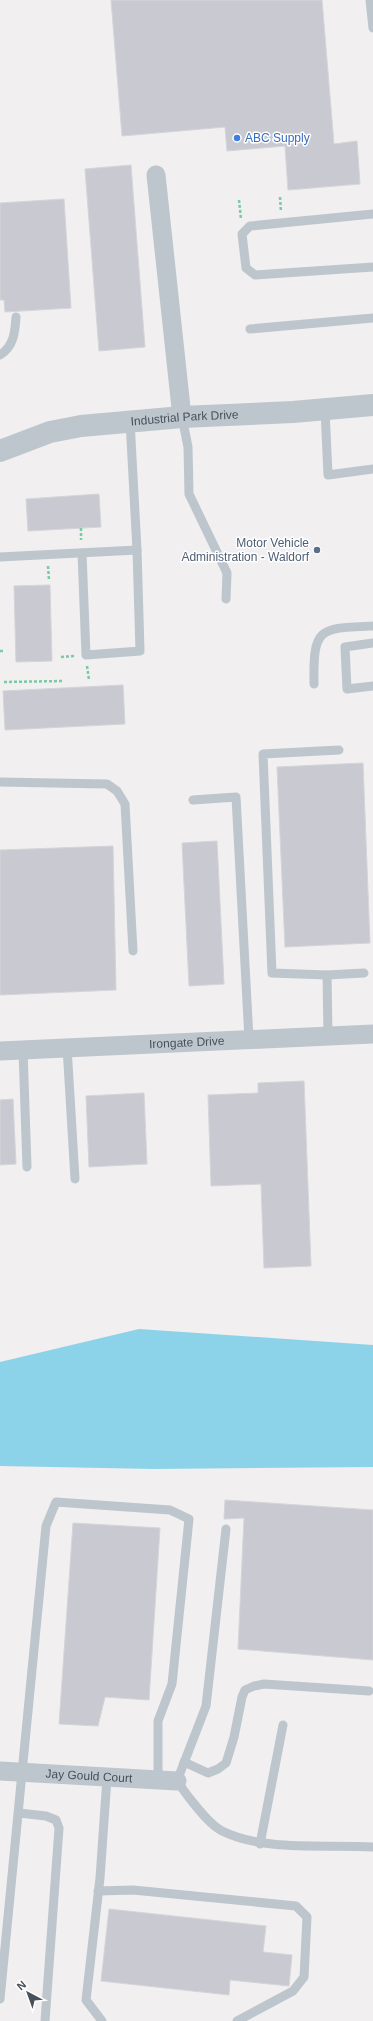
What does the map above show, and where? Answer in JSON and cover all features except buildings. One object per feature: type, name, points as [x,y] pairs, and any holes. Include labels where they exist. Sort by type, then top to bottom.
[{"type":"street","points":[[156,175],[182,417]]},
{"type":"street","name":"Industrial Park Drive","points":[[0,451],[50,432],[81,426],[182,417],[325,410],[373,405]]},
{"type":"street","name":"Irongate Drive","points":[[0,1051],[373,1034]]},
{"type":"street","name":"Jay Gould Court","points":[[0,1771],[177,1781]]},
{"type":"lane","points":[[370,0],[373,28]]},
{"type":"lane","points":[[373,214],[250,226],[242,234],[246,268],[256,274],[373,267]]},
{"type":"lane","points":[[0,355],[10,344],[14,335],[16,317]]},
{"type":"lane","points":[[250,328],[373,318]]},
{"type":"lane","points":[[325,410],[328,475],[373,469]]},
{"type":"lane","points":[[182,417],[188,447],[189,494],[227,573],[226,598]]},
{"type":"lane","points":[[82,553],[86,655],[140,651],[137,550],[130,421]]},
{"type":"lane","points":[[0,557],[137,550]]},
{"type":"lane","points":[[314,684],[314,653],[317,641],[324,634],[331,629],[342,627],[373,626]]},
{"type":"lane","points":[[373,644],[345,647],[347,689],[373,686]]},
{"type":"lane","points":[[339,750],[263,754],[272,973],[327,975],[364,974]]},
{"type":"lane","points":[[0,782],[107,784],[117,791],[125,804],[133,951]]},
{"type":"lane","points":[[193,800],[236,797],[249,1039]]},
{"type":"lane","points":[[327,975],[328,1036]]},
{"type":"lane","points":[[67,1048],[75,1180]]},
{"type":"lane","points":[[24,1050],[27,1167]]},
{"type":"lane","points":[[0,1999],[46,1526],[56,1502],[170,1510],[189,1519],[172,1684],[158,1721],[158,1780]]},
{"type":"lane","points":[[226,1529],[206,1706],[177,1781],[192,1803],[220,1831],[260,1844],[373,1847]]},
{"type":"lane","points":[[184,1762],[208,1773],[218,1769],[226,1763],[234,1736],[242,1697],[245,1690],[254,1686],[264,1684],[369,1691]]},
{"type":"lane","points":[[260,1844],[283,1725]]},
{"type":"lane","points":[[102,2021],[86,2000],[98,1891],[107,1778]]},
{"type":"lane","points":[[19,1813],[51,1818],[56,1820],[59,1828],[45,2021]]},
{"type":"lane","points":[[98,1891],[133,1890],[296,1906],[307,1917],[304,1977],[293,1991],[237,2021]]},
{"type":"path","points":[[81,528],[81,543]]},
{"type":"path","points":[[4,682],[62,681]]},
{"type":"water","points":[[139,1329],[373,1345],[373,1467],[154,1469],[0,1466],[0,1362]]},
{"type":"place","name":"ABC Supply","points":[[237,138]]},
{"type":"place","name":"Motor Vehicle Administration - Waldorf","points":[[317,550]]}]
